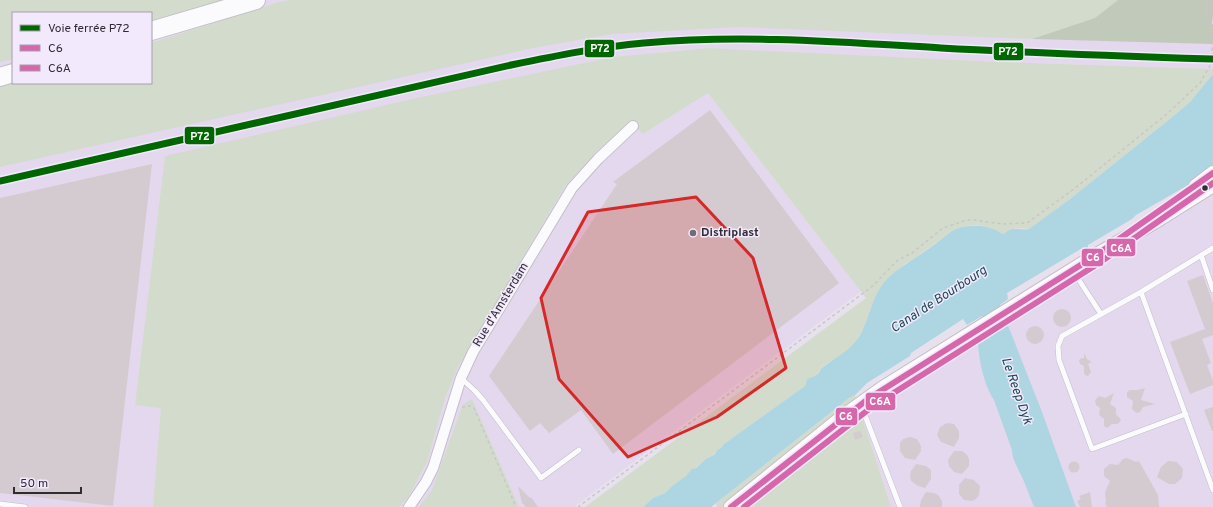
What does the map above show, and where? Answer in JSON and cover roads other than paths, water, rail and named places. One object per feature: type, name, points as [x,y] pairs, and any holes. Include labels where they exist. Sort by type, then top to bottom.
[{"type":"highway","points":[[152,31],[256,0]]},
{"type":"highway","points":[[0,71],[12,68]]},
{"type":"highway","points":[[0,77],[12,73]]},
{"type":"main road","points":[[1095,256],[1213,173]]},
{"type":"main road","points":[[730,507],[883,388],[1072,270],[1154,222],[1213,185]]},
{"type":"street","name":"Rue d'Amsterdam","points":[[409,507],[426,482],[432,468],[461,378],[473,352],[572,188],[598,159],[633,126]]},
{"type":"lane","points":[[1186,414],[1092,449],[1058,360],[1057,349],[1062,336],[1141,292],[1213,248]]},
{"type":"lane","points":[[1201,255],[1213,290]]},
{"type":"lane","points":[[1072,270],[1101,314]]},
{"type":"lane","points":[[1141,292],[1213,490]]},
{"type":"lane","points":[[461,378],[476,391],[542,478],[579,450]]},
{"type":"lane","points":[[861,404],[900,507]]},
{"type":"lane","points":[[0,504],[25,507]]},
{"type":"water","points":[[1213,74],[1213,167],[1190,184],[1088,245],[1088,251],[1084,253],[1084,247],[1007,293],[1008,299],[1000,305],[1042,412],[1076,507],[1034,507],[1014,461],[1012,450],[983,373],[978,343],[989,334],[982,316],[967,325],[963,319],[911,353],[910,356],[867,383],[855,395],[849,398],[711,507],[643,507],[653,498],[665,493],[686,476],[692,469],[696,468],[706,459],[715,454],[724,444],[805,386],[807,379],[818,374],[822,367],[852,346],[860,335],[879,290],[889,277],[897,270],[925,252],[952,231],[962,227],[988,227],[1004,234],[1013,229],[1029,229],[1070,199],[1176,114],[1190,102]]},
{"type":"rail line","name":"P72","points":[[0,181],[511,65],[594,49],[644,43],[718,39],[829,41],[1111,56],[1213,59]]},
{"type":"place","name":"Distriplast","points":[[693,233]]},
{"type":"water label","name":"Canal de Bourbourg","points":[[939,300]]},
{"type":"water label","name":"Le Reep Dyk","points":[[1016,391]]}]
